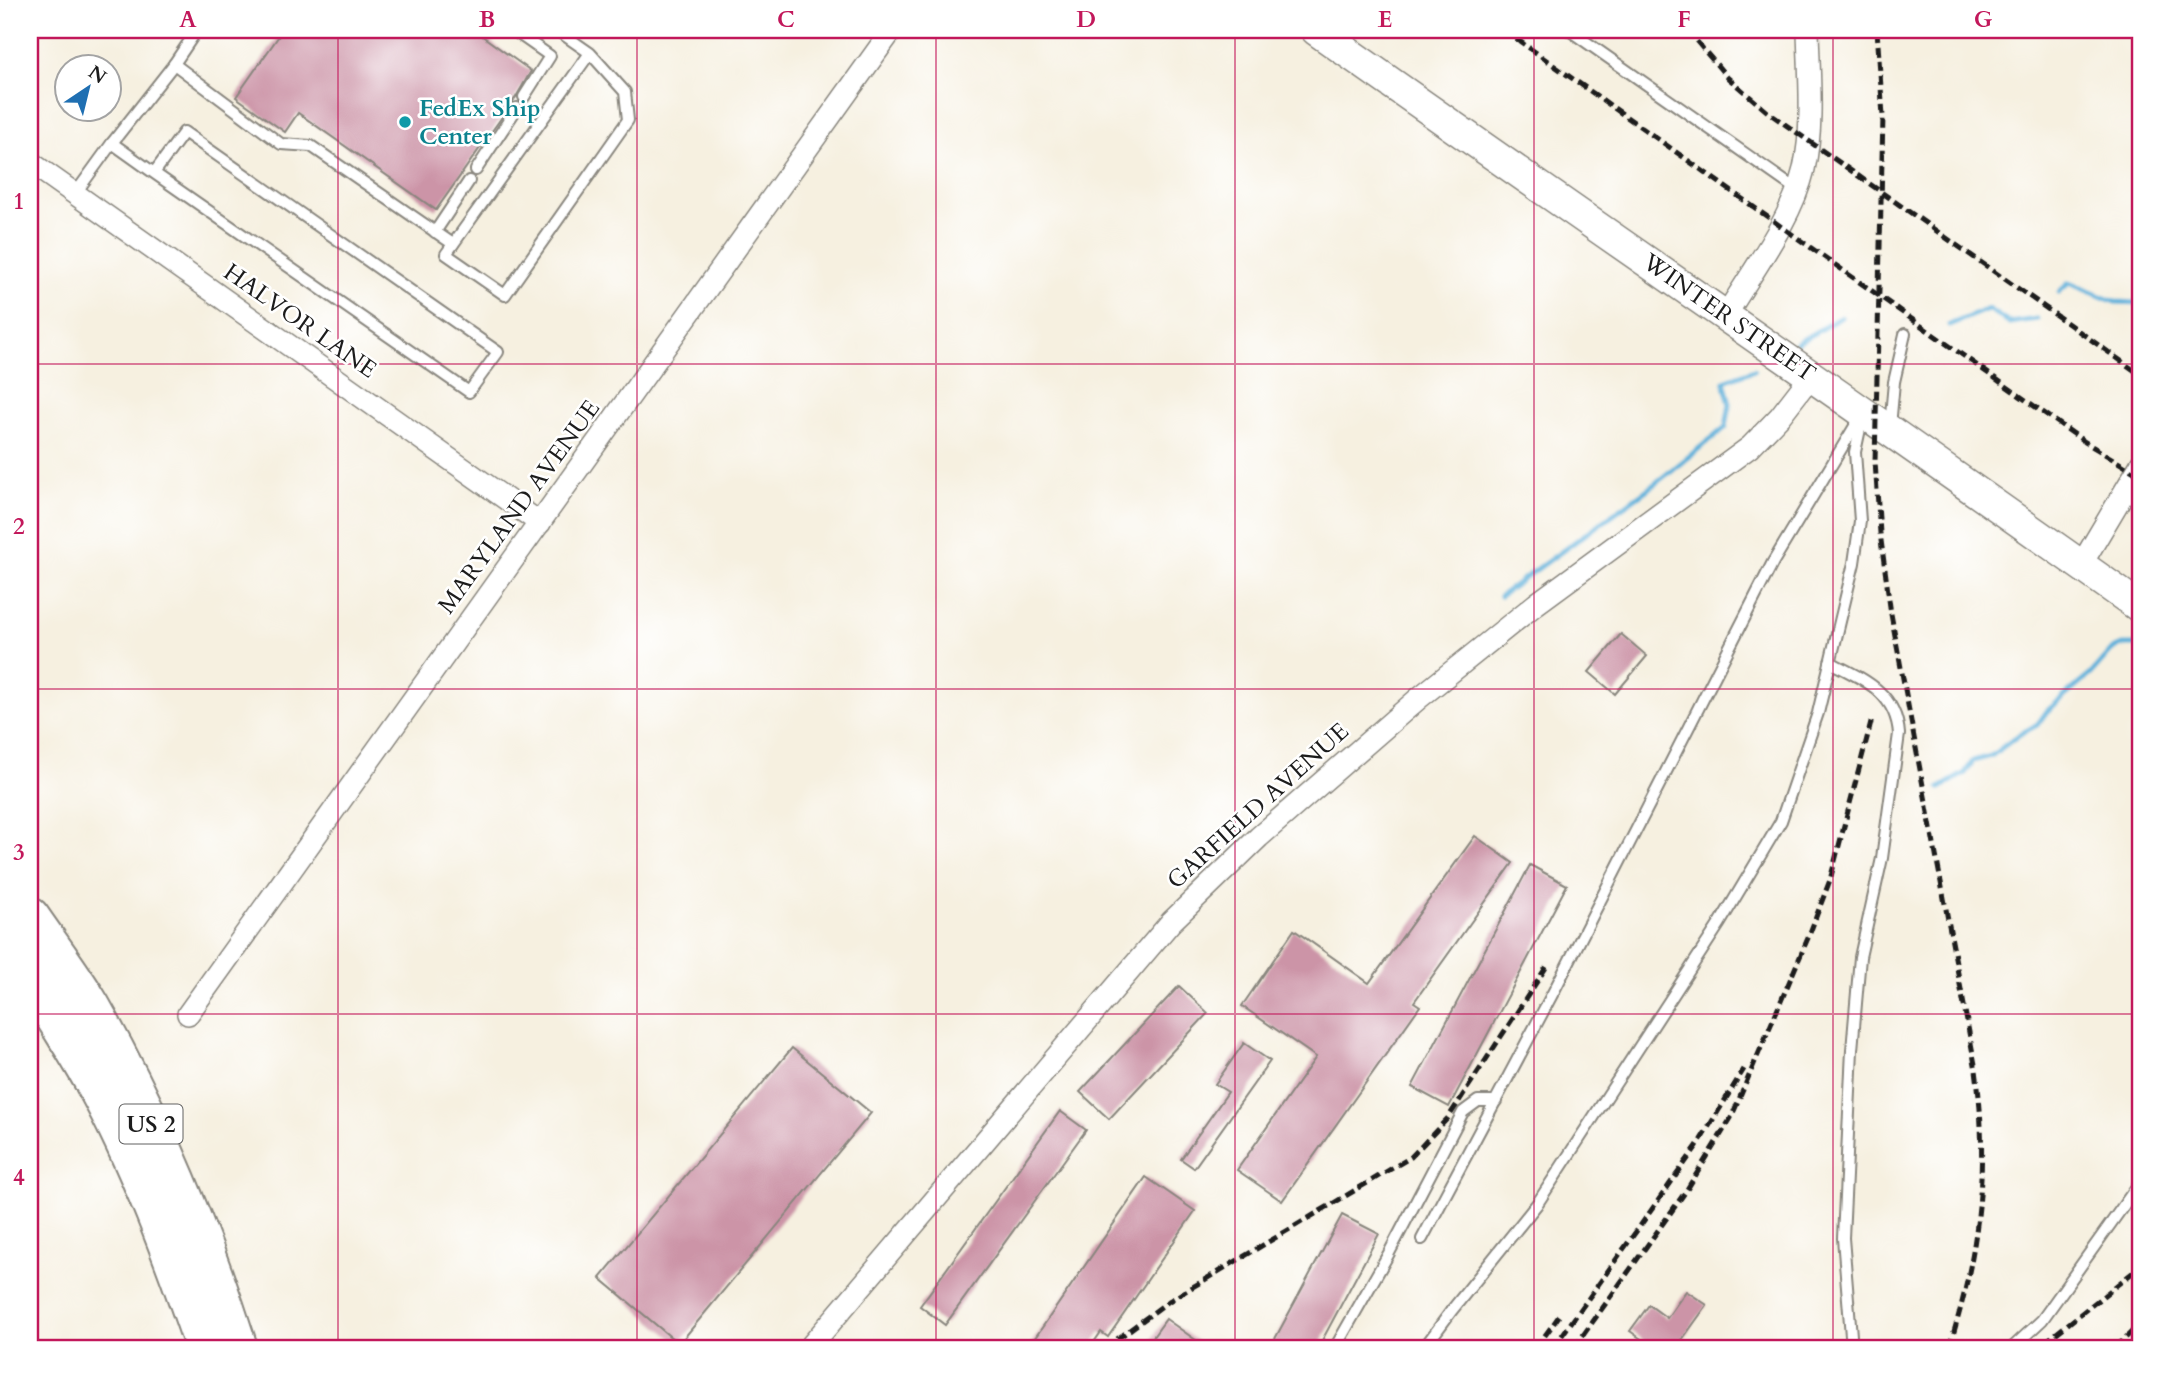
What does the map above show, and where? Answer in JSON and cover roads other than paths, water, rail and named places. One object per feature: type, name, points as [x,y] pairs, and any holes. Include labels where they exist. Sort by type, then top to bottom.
[{"type":"highway","name":"US 2","points":[[30,917],[89,1004],[162,1144],[213,1269],[238,1348]]},
{"type":"highway","name":"US 2","points":[[30,977],[94,1083],[126,1147],[181,1280],[205,1348]]},
{"type":"highway","points":[[181,1280],[192,1348]]},
{"type":"street","name":"MARYLAND AVENUE","points":[[188,1014],[892,30]]},
{"type":"street","name":"WINTER STREET","points":[[1316,30],[2141,608]]},
{"type":"street","points":[[1726,315],[1780,225],[1804,168],[1808,139],[1808,30]]},
{"type":"street","name":"HALVOR LANE","points":[[30,162],[540,523]]},
{"type":"street","name":"GARFIELD AVENUE","points":[[810,1348],[1010,1110],[1199,893],[1428,691],[1565,582],[1750,447],[1780,416],[1811,376]]},
{"type":"street","points":[[2081,565],[2141,464]]},
{"type":"lane","points":[[75,194],[197,30]]},
{"type":"lane","points":[[513,30],[550,56],[524,97]]},
{"type":"lane","points":[[557,30],[590,53],[625,92],[628,120],[505,295],[446,254],[590,53]]},
{"type":"lane","points":[[1569,30],[1797,190]]},
{"type":"lane","points":[[174,64],[281,144],[312,146],[453,244]]},
{"type":"lane","points":[[476,170],[517,108]]},
{"type":"lane","points":[[112,143],[154,173],[469,392],[498,352],[184,132],[154,173]]},
{"type":"lane","points":[[435,232],[468,181]]},
{"type":"lane","points":[[1889,431],[1894,382],[1905,334]]},
{"type":"lane","points":[[1424,1348],[1538,1204],[1772,838],[1790,799],[1818,713],[1854,563],[1860,510],[1855,452],[1864,413]]},
{"type":"lane","points":[[1423,1239],[1773,562],[1864,413]]},
{"type":"lane","points":[[1830,662],[1862,678],[1885,697],[1896,714],[1899,734],[1882,858],[1860,957],[1852,1050],[1843,1238],[1852,1348]]},
{"type":"lane","points":[[1335,1348],[1388,1255],[1463,1112],[1478,1101],[1496,1101]]},
{"type":"lane","points":[[2012,1348],[2042,1320],[2141,1181]]},
{"type":"waterway","points":[[2059,292],[2069,283],[2115,302],[2141,303]]},
{"type":"waterway","points":[[1949,325],[1988,309],[2009,323],[2037,319]]},
{"type":"waterway","points":[[1797,343],[1841,317]]},
{"type":"waterway","points":[[1500,596],[1652,486],[1726,427],[1730,404],[1724,381],[1754,370]]},
{"type":"waterway","points":[[1940,788],[1965,773],[1973,761],[1991,756],[2037,725],[2047,711],[2091,674],[2113,649],[2122,645],[2137,645]]},
{"type":"railway","points":[[1504,30],[2085,442],[2141,476]]},
{"type":"railway","points":[[1687,30],[1728,78],[1769,113],[2141,375]]},
{"type":"railway","points":[[1877,30],[1883,116],[1875,462],[1880,533],[1891,614],[1976,1070],[1980,1106],[1979,1210],[1968,1278],[1949,1348]]},
{"type":"railway","points":[[1574,1348],[1686,1191],[1731,1118],[1830,880],[1872,719]]},
{"type":"railway","points":[[1105,1348],[1169,1301],[1411,1157],[1448,1118],[1549,963]]},
{"type":"railway","points":[[1553,1348],[1697,1146],[1744,1069]]},
{"type":"railway","points":[[2044,1343],[2141,1266]]},
{"type":"railway","points":[[1536,1348],[1559,1316]]},
{"type":"railway","points":[[2115,1348],[2141,1323]]},
{"type":"place","name":"FedEx Ship Center","points":[[405,122]]}]
